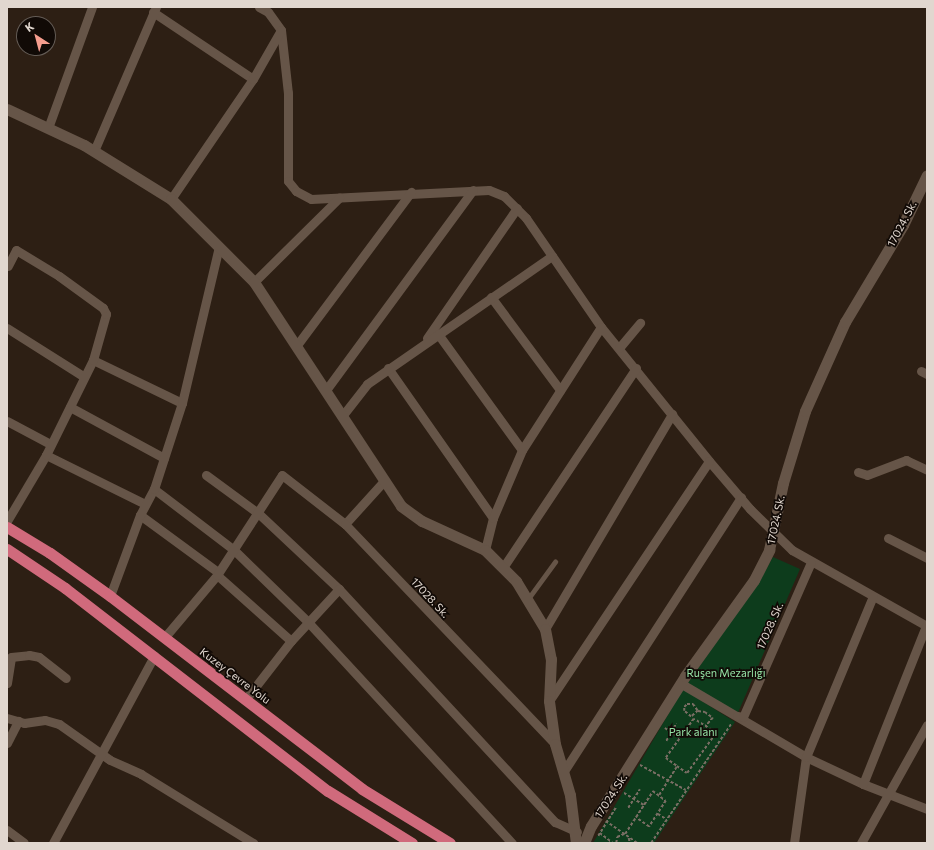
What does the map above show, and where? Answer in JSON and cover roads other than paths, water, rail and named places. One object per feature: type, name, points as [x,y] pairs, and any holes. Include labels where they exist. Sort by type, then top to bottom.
[{"type":"highway","name":"Kuzey Çevre Yolu","points":[[7,527],[50,553],[110,596],[362,789],[450,843]]},
{"type":"highway","points":[[7,549],[65,588],[328,791],[409,842]]},
{"type":"street","points":[[48,128],[92,7]]},
{"type":"street","points":[[259,7],[267,10],[281,30],[288,93],[288,181],[296,191],[311,199],[411,192],[473,190],[489,190],[504,196],[517,208],[601,327],[636,368],[708,461],[792,550],[927,626],[863,784]]},
{"type":"street","points":[[94,151],[154,10],[253,78]]},
{"type":"street","points":[[172,199],[253,78],[281,30]]},
{"type":"street","points":[[7,109],[94,151],[172,199],[254,282],[401,506],[422,521],[485,550],[504,566],[528,599],[545,629],[551,659],[550,701],[555,744],[564,771],[576,832],[576,843]]},
{"type":"street","name":"17024. Sk.","points":[[584,843],[591,826],[634,760],[680,683],[754,580],[769,550],[772,529],[805,411],[819,378],[846,322],[903,225],[927,176]]},
{"type":"street","points":[[326,390],[473,190]]},
{"type":"street","points":[[297,346],[411,192]]},
{"type":"street","points":[[254,282],[339,198]]},
{"type":"street","points":[[424,342],[517,208]]},
{"type":"street","points":[[110,596],[140,516],[154,489],[182,403],[219,246]]},
{"type":"street","points":[[7,521],[11,504],[46,454],[70,407],[83,376],[93,360],[106,314],[104,308],[39,262],[16,250],[8,266]]},
{"type":"street","points":[[343,416],[367,384],[424,342],[552,256]]},
{"type":"street","points":[[492,297],[560,390]]},
{"type":"street","points":[[620,348],[640,323]]},
{"type":"street","points":[[485,550],[493,518],[522,450],[601,327]]},
{"type":"street","points":[[7,328],[83,376]]},
{"type":"street","points":[[438,334],[522,450]]},
{"type":"street","points":[[93,360],[182,403]]},
{"type":"street","points":[[388,368],[493,518]]},
{"type":"street","points":[[504,566],[636,368]]},
{"type":"street","points":[[70,407],[164,458]]},
{"type":"street","points":[[545,629],[672,414]]},
{"type":"street","points":[[7,421],[50,444]]},
{"type":"street","points":[[46,454],[145,504]]},
{"type":"street","points":[[858,472],[867,475],[906,460],[927,470]]},
{"type":"street","points":[[550,701],[708,461]]},
{"type":"street","points":[[206,475],[258,513],[338,589],[555,822],[576,832]]},
{"type":"street","name":"17028. Sk.","points":[[258,513],[282,475],[345,524],[555,744]]},
{"type":"street","points":[[345,524],[384,481]]},
{"type":"street","points":[[154,489],[234,550],[308,622],[512,843]]},
{"type":"street","points":[[564,771],[741,497]]},
{"type":"street","points":[[164,638],[217,573],[258,513]]},
{"type":"street","points":[[140,516],[217,573],[291,641]]},
{"type":"street","points":[[888,538],[927,558]]},
{"type":"street","name":"17028. Sk.","points":[[737,716],[743,717],[811,562]]},
{"type":"street","points":[[245,700],[291,641],[338,589]]},
{"type":"street","points":[[794,843],[806,757],[873,596]]},
{"type":"street","points":[[7,683],[11,657],[30,655],[39,657],[66,678]]},
{"type":"street","points":[[53,843],[154,656]]},
{"type":"street","points":[[680,683],[806,757],[890,796],[927,809]]},
{"type":"street","points":[[7,718],[18,721],[46,720],[59,724],[101,753],[193,805],[253,843]]},
{"type":"street","points":[[7,743],[18,721]]},
{"type":"street","points":[[861,843],[890,796],[927,725]]},
{"type":"street","points":[[7,830],[24,843]]},
{"type":"lane","points":[[528,599],[555,562]]},
{"type":"park label","name":"Ruşen Mezarlığı","points":[[726,673]]},
{"type":"park label","name":"Park alanı","points":[[693,732]]}]
